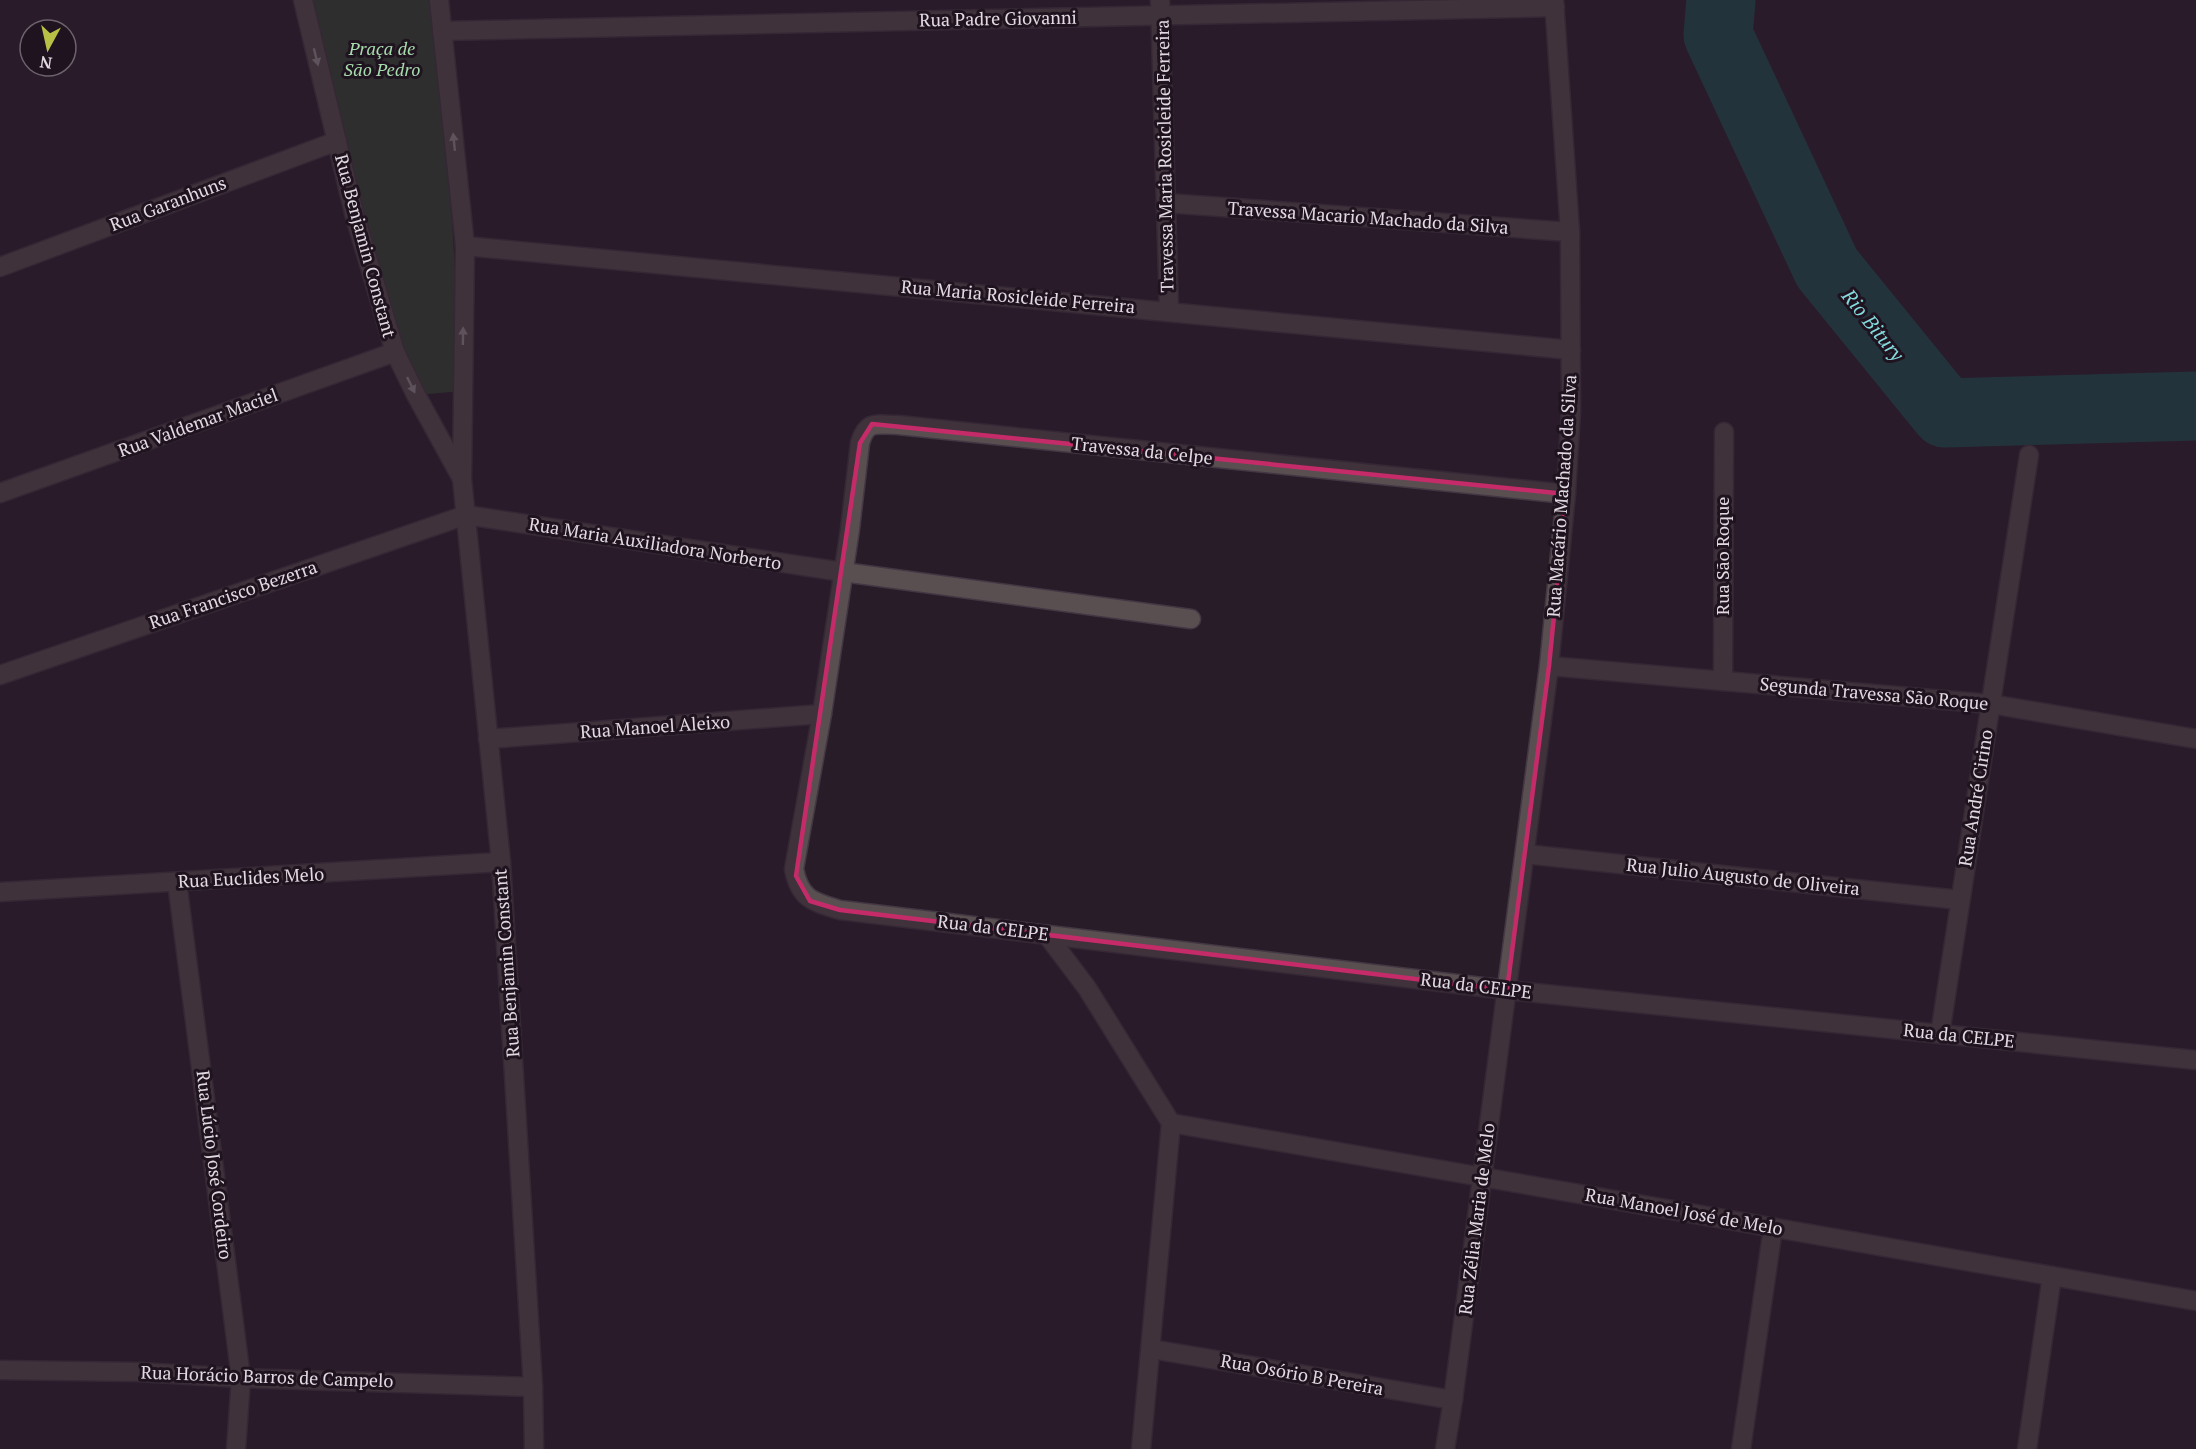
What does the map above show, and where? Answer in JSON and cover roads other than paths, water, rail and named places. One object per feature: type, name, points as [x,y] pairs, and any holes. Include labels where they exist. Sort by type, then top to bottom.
[{"type":"street","name":"Rua Benjamin Constant","points":[[303,0],[354,213],[395,352],[462,478]]},
{"type":"street","name":"Rua Benjamin Constant","points":[[439,0],[465,246],[462,478],[501,862],[533,1387],[534,1449]]},
{"type":"street","name":"Rua Padre Giovanni","points":[[442,31],[1161,8],[1554,4]]},
{"type":"street","name":"Rua Macário Machado da Silva","points":[[1507,990],[1549,666],[1566,494],[1571,411],[1570,232],[1554,4]]},
{"type":"street","name":"Travessa Maria Rosicleide Ferreira","points":[[1161,8],[1169,311]]},
{"type":"street","name":"Rua Garanhuns","points":[[0,267],[337,141]]},
{"type":"street","name":"Travessa Macario Machado da Silva","points":[[1166,203],[1570,232]]},
{"type":"street","name":"Rua Maria Rosicleide Ferreira","points":[[465,246],[1571,350]]},
{"type":"street","name":"Rua Valdemar Maciel","points":[[0,493],[395,352]]},
{"type":"street","name":"Travessa da Celpe","points":[[843,572],[860,443],[863,431],[872,424],[1566,494]]},
{"type":"street","name":"Rua São Roque","points":[[1723,681],[1724,432]]},
{"type":"street","name":"Rua André Cirino","points":[[1940,1034],[2029,455]]},
{"type":"street","name":"Rua Maria Auxiliadora Norberto","points":[[466,515],[843,572],[1191,619]]},
{"type":"street","name":"Rua Francisco Bezerra","points":[[0,675],[466,515]]},
{"type":"street","name":"Rua da CELPE","points":[[843,572],[822,714],[794,869],[799,886],[810,901],[840,910],[1507,990],[2196,1060]]},
{"type":"street","name":"Segunda Travessa São Roque","points":[[1549,666],[1990,704],[2196,739]]},
{"type":"street","name":"Rua Manoel Aleixo","points":[[488,739],[822,714]]},
{"type":"street","name":"Rua Julio Augusto de Oliveira","points":[[1525,854],[1960,900]]},
{"type":"street","name":"Rua Euclides Melo","points":[[0,892],[501,862]]},
{"type":"street","name":"Rua Lúcio José Cordeiro","points":[[177,882],[242,1378],[236,1449]]},
{"type":"street","points":[[1047,935],[1087,988],[1172,1123],[1141,1449]]},
{"type":"street","name":"Rua Zélia Maria de Melo","points":[[1445,1449],[1454,1400],[1507,990]]},
{"type":"street","points":[[2196,1053],[2196,1060]]},
{"type":"street","name":"Rua Manoel José de Melo","points":[[1172,1123],[2196,1301]]},
{"type":"street","points":[[1741,1449],[1773,1228]]},
{"type":"street","points":[[2027,1449],[2052,1276]]},
{"type":"street","name":"Rua Osório B Pereira","points":[[1151,1349],[1454,1400]]},
{"type":"street","name":"Rua Horácio Barros de Campelo","points":[[0,1370],[139,1372],[242,1378],[533,1387]]},
{"type":"waterway","name":"Rio Bitury","points":[[1721,0],[1718,35],[1827,268],[1945,413],[2196,406]]},
{"type":"park label","name":"Praça de São Pedro","points":[[382,59]]}]
